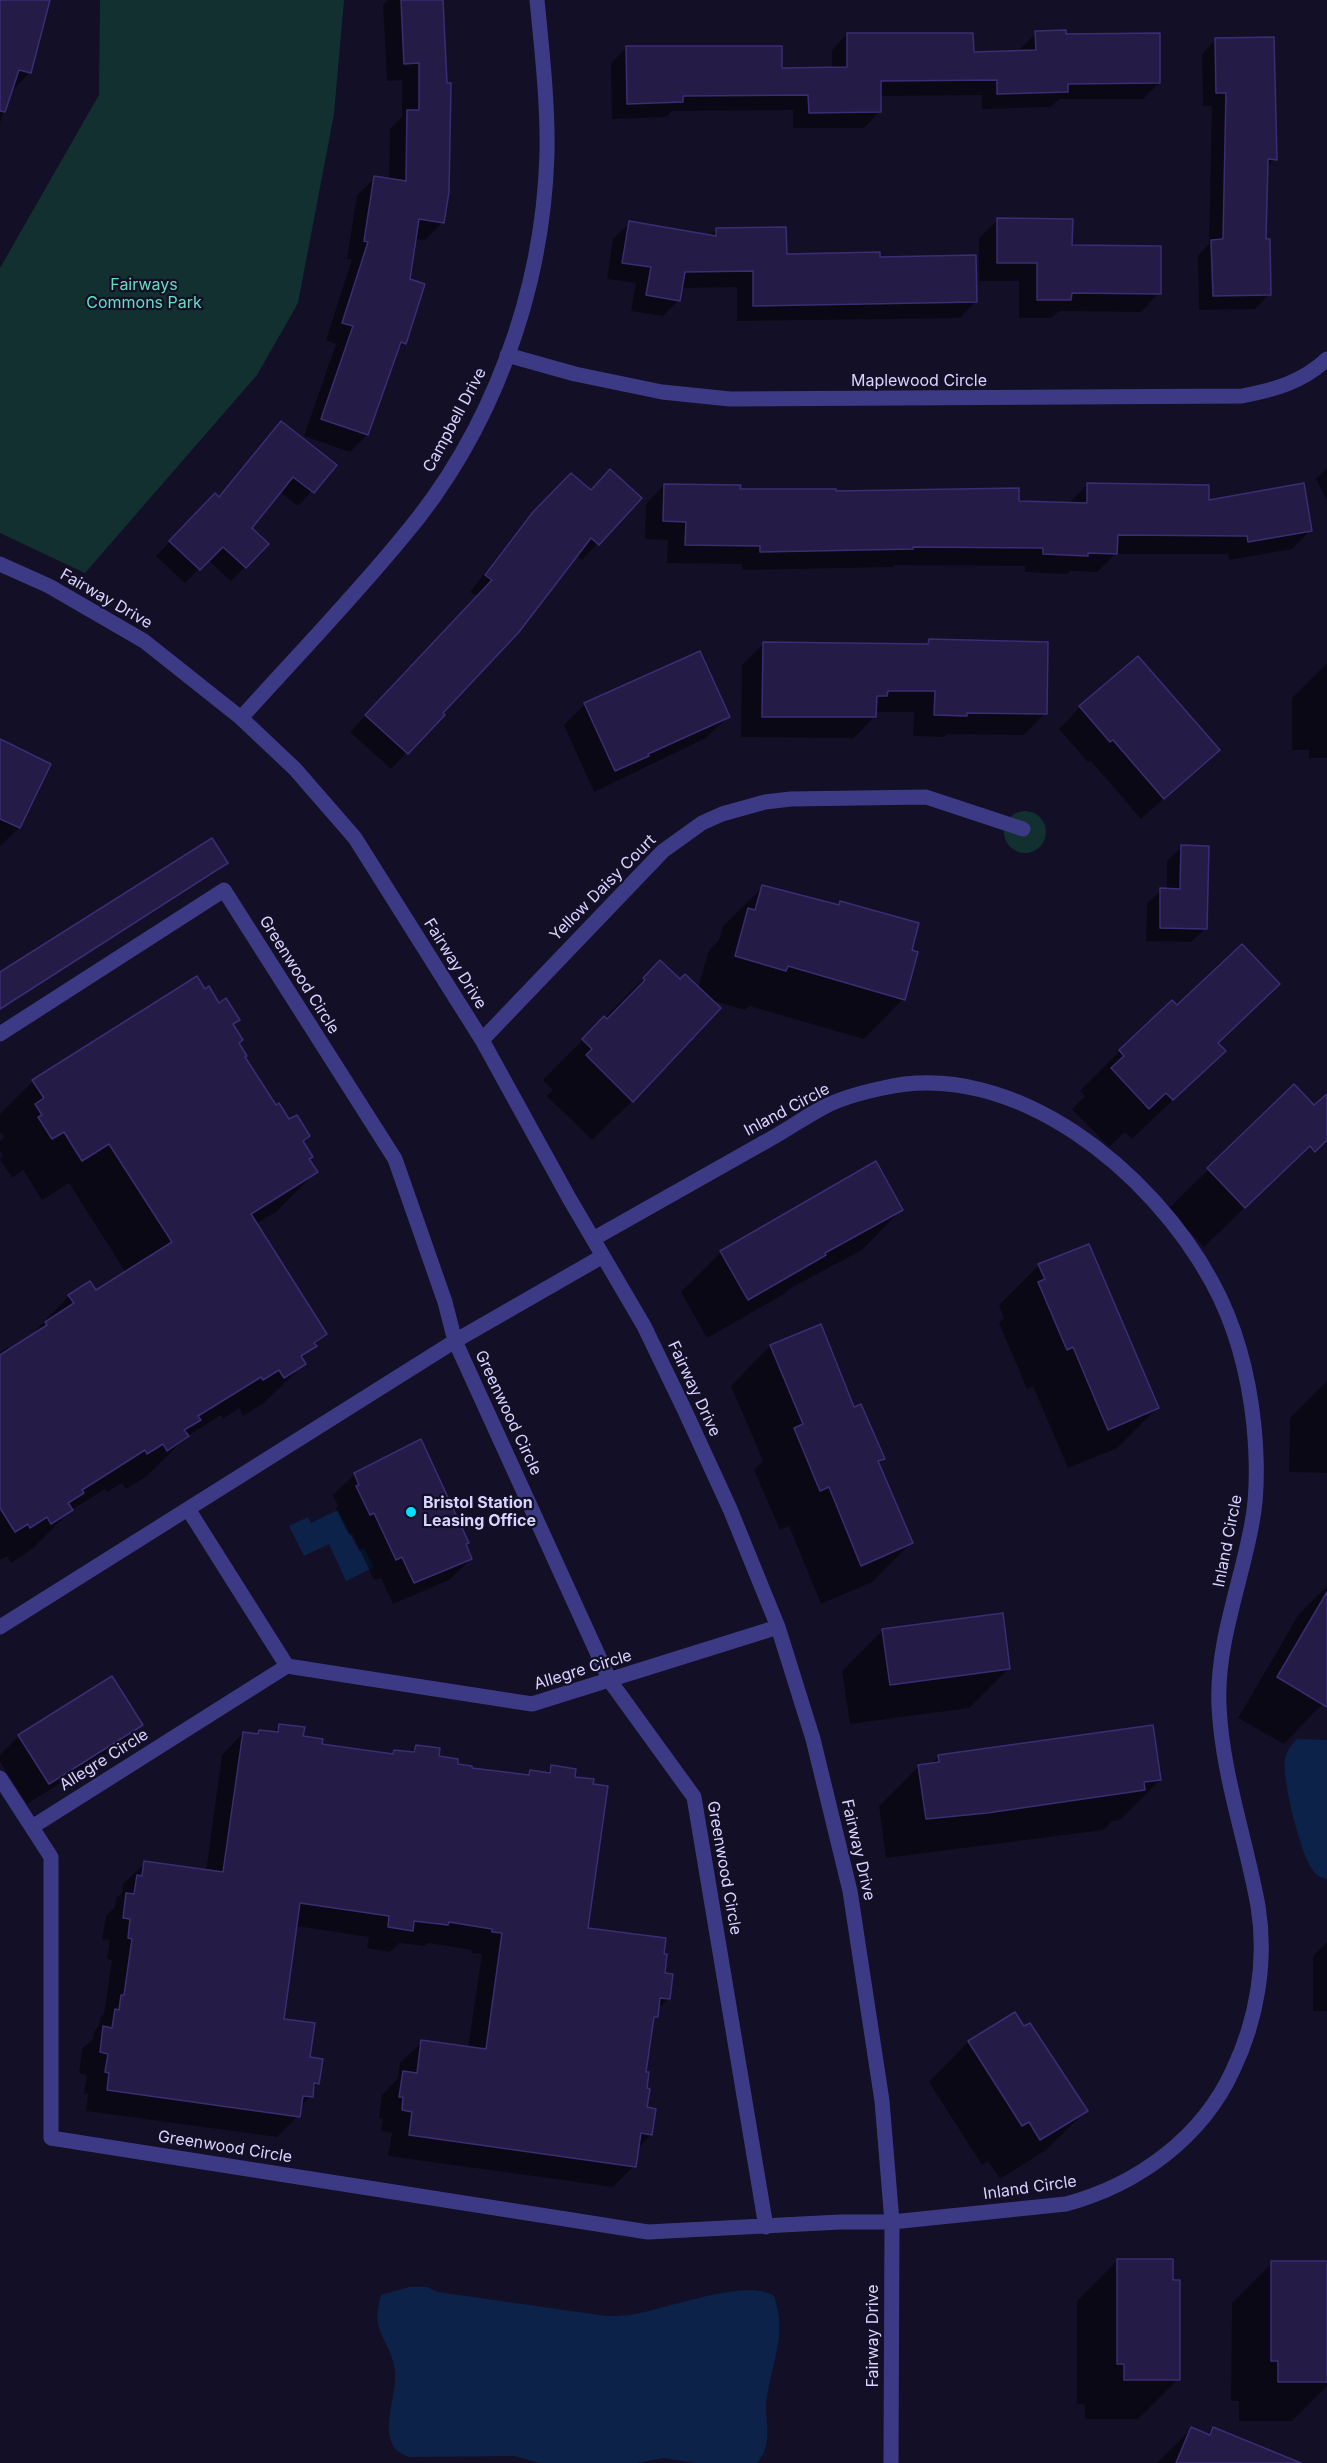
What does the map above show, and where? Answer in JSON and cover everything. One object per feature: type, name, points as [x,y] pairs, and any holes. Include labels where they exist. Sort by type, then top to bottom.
[{"type":"street","name":"Campbell Drive","points":[[241,717],[403,537],[459,458],[496,386],[528,292],[541,218],[547,154],[537,0]]},
{"type":"street","name":"Maplewood Circle","points":[[507,355],[575,374],[651,390],[730,399],[1242,396],[1288,385],[1314,370],[1327,359]]},
{"type":"street","name":"Fairway Drive","points":[[0,564],[49,586],[144,641],[241,717],[295,769],[355,838],[482,1040],[644,1326],[686,1411],[730,1509],[778,1627],[813,1739],[850,1891],[882,2101],[891,2222],[891,2463]]},
{"type":"street","name":"Yellow Daisy Court","points":[[482,1040],[663,851],[702,823],[722,814],[765,802],[926,798],[1023,829]]},
{"type":"street","name":"Greenwood Circle","points":[[0,1034],[224,890],[395,1159],[455,1341],[610,1681],[694,1797],[766,2227]]},
{"type":"street","name":"Inland Circle","points":[[593,1239],[827,1105],[885,1087],[926,1082],[962,1084],[995,1091],[1063,1125],[1116,1163],[1137,1183],[1179,1230],[1211,1280],[1228,1316],[1245,1372],[1254,1423],[1256,1492],[1252,1527],[1221,1662],[1218,1703],[1224,1756],[1258,1909],[1261,1953],[1257,1996],[1233,2070],[1214,2104],[1192,2131],[1157,2162],[1131,2178],[1086,2199],[1066,2204],[891,2222]]},
{"type":"street","points":[[0,1627],[455,1341],[603,1256]]},
{"type":"street","points":[[188,1509],[287,1666]]},
{"type":"street","name":"Allegre Circle","points":[[32,1827],[287,1666],[532,1704],[778,1627]]},
{"type":"street","name":"Greenwood Circle","points":[[0,1778],[51,1857],[51,2138],[648,2232],[840,2222],[891,2222]]},
{"type":"green space","name":"Fairways Commons Park","points":[[100,0],[344,0],[334,114],[298,303],[257,375],[85,573],[0,533],[0,268],[99,95]]},
{"type":"green space","points":[[1025,811],[1040,817],[1046,832],[1040,847],[1025,853],[1010,847],[1004,832],[1010,817]]},
{"type":"water","points":[[338,1510],[359,1551],[364,1548],[374,1567],[346,1581],[329,1544],[304,1556],[289,1526],[308,1517],[311,1523]]},
{"type":"water","points":[[1297,1739],[1327,1740],[1327,1879],[1315,1873],[1307,1860],[1289,1798],[1285,1759]]},
{"type":"water","points":[[409,2287],[427,2287],[438,2292],[606,2316],[644,2312],[703,2297],[744,2290],[761,2291],[774,2296],[778,2310],[779,2335],[767,2396],[766,2447],[757,2463],[696,2463],[663,2458],[637,2463],[541,2463],[514,2456],[408,2457],[395,2449],[389,2432],[395,2371],[393,2360],[379,2328],[378,2308],[381,2295]]},
{"type":"building","points":[[0,0],[50,0],[31,73],[19,70],[5,112],[0,111]]},
{"type":"building","points":[[401,0],[443,0],[447,83],[451,83],[449,192],[444,223],[419,219],[410,279],[425,284],[406,344],[401,342],[368,435],[321,419],[353,326],[342,323],[368,242],[364,241],[374,176],[406,181],[407,110],[419,110],[419,63],[404,64]]},
{"type":"building","points":[[1066,30],[1066,34],[1160,33],[1160,83],[1068,84],[1068,92],[997,94],[997,80],[881,81],[881,112],[809,113],[808,95],[683,96],[683,102],[627,104],[626,46],[782,46],[782,68],[847,67],[847,33],[973,33],[974,52],[1036,50],[1035,31]]},
{"type":"building","points":[[1274,37],[1277,160],[1268,159],[1266,239],[1270,239],[1271,295],[1213,296],[1211,240],[1223,239],[1226,93],[1216,93],[1215,38]]},
{"type":"building","points":[[997,218],[1073,219],[1072,245],[1161,246],[1161,294],[1072,293],[1071,300],[1037,300],[1037,263],[997,263]]},
{"type":"building","points":[[629,221],[716,236],[716,228],[786,227],[787,254],[880,252],[880,257],[976,255],[977,302],[753,306],[753,271],[685,272],[680,301],[646,295],[651,267],[622,263]]},
{"type":"building","points":[[281,421],[337,465],[314,493],[293,477],[252,528],[269,544],[246,568],[223,547],[200,570],[169,541],[215,493],[219,497]]},
{"type":"building","points":[[610,469],[642,498],[599,545],[591,538],[519,632],[408,754],[365,715],[492,580],[485,575],[533,512],[571,473],[591,490]]},
{"type":"building","points":[[1087,483],[1209,485],[1209,500],[1304,483],[1312,531],[1248,542],[1247,536],[1118,535],[1117,554],[1088,553],[1088,556],[1043,554],[1043,548],[913,547],[913,549],[760,552],[760,546],[685,545],[686,522],[663,521],[664,484],[741,485],[740,489],[836,489],[836,491],[1019,488],[1019,501],[1087,503]]},
{"type":"building","points":[[929,639],[1048,642],[1047,714],[934,715],[935,691],[888,691],[887,696],[877,696],[876,717],[762,717],[763,642],[928,644]]},
{"type":"building","points":[[700,651],[730,717],[615,771],[584,703]]},
{"type":"building","points":[[1138,656],[1220,750],[1164,799],[1113,740],[1110,742],[1079,706]]},
{"type":"building","points":[[0,739],[51,764],[20,828],[0,819]]},
{"type":"building","points":[[212,838],[228,863],[0,1009],[0,972]]},
{"type":"building","points":[[1181,845],[1209,846],[1207,929],[1160,928],[1160,888],[1180,889]]},
{"type":"building","points":[[762,885],[839,905],[840,901],[919,923],[912,950],[918,952],[905,1000],[788,966],[786,971],[735,956],[748,908],[755,910]]},
{"type":"building","points":[[1242,944],[1280,984],[1218,1043],[1226,1051],[1173,1100],[1166,1093],[1149,1109],[1111,1068],[1124,1056],[1119,1050],[1172,1000],[1177,1005]]},
{"type":"building","points":[[660,960],[680,979],[685,974],[721,1008],[633,1102],[586,1055],[592,1049],[582,1039],[604,1016],[607,1019],[645,980],[643,978]]},
{"type":"building","points":[[197,976],[205,989],[209,986],[219,1003],[226,998],[240,1020],[233,1024],[243,1040],[239,1043],[247,1056],[245,1057],[276,1105],[279,1103],[289,1119],[297,1115],[310,1136],[303,1141],[313,1157],[309,1159],[318,1172],[251,1214],[327,1334],[314,1343],[317,1346],[301,1356],[306,1364],[284,1378],[279,1370],[263,1380],[261,1377],[198,1416],[201,1420],[184,1430],[189,1436],[167,1451],[163,1444],[147,1454],[145,1450],[82,1490],[84,1493],[68,1503],[73,1510],[51,1524],[47,1517],[30,1528],[28,1524],[15,1532],[0,1508],[0,1355],[47,1325],[45,1322],[74,1303],[68,1295],[90,1281],[96,1290],[172,1242],[109,1144],[82,1161],[64,1132],[52,1139],[38,1117],[42,1115],[35,1104],[44,1098],[32,1080]]},
{"type":"building","points":[[1294,1084],[1314,1105],[1327,1094],[1327,1140],[1315,1152],[1310,1146],[1245,1208],[1207,1168]]},
{"type":"building","points":[[876,1161],[903,1210],[825,1253],[826,1255],[748,1300],[720,1251]]},
{"type":"building","points":[[1089,1244],[1159,1408],[1108,1430],[1073,1347],[1067,1350],[1038,1282],[1045,1279],[1038,1264]]},
{"type":"building","points":[[821,1324],[854,1407],[861,1404],[885,1459],[878,1461],[913,1543],[861,1566],[829,1487],[820,1491],[794,1428],[803,1424],[770,1345]]},
{"type":"building","name":"Bristol Station Leasing Office","points":[[421,1439],[469,1543],[466,1544],[472,1559],[414,1583],[402,1557],[396,1560],[374,1513],[370,1515],[356,1486],[359,1485],[354,1473]]},
{"type":"building","points":[[1327,1592],[1327,1707],[1277,1677]]},
{"type":"building","points":[[1003,1613],[1010,1669],[890,1685],[882,1629]]},
{"type":"building","points":[[112,1676],[143,1725],[49,1784],[18,1735]]},
{"type":"building","points":[[279,1724],[305,1727],[303,1736],[323,1739],[322,1744],[393,1754],[394,1750],[414,1752],[416,1745],[440,1748],[439,1756],[458,1759],[458,1764],[472,1766],[472,1768],[529,1775],[530,1770],[550,1773],[551,1765],[576,1769],[575,1777],[594,1779],[593,1784],[608,1786],[588,1928],[666,1938],[665,1973],[673,1974],[670,1999],[660,1998],[658,2017],[654,2017],[646,2072],[649,2072],[647,2088],[650,2089],[647,2107],[656,2109],[652,2135],[641,2133],[636,2167],[409,2135],[412,2112],[402,2110],[403,2097],[399,2097],[403,2071],[417,2073],[421,2040],[486,2049],[502,1933],[492,1932],[492,1929],[449,1922],[448,1925],[414,1921],[413,1931],[388,1927],[389,1916],[300,1903],[284,2019],[315,2023],[310,2057],[323,2059],[319,2084],[314,2083],[313,2097],[303,2096],[300,2117],[107,2090],[109,2073],[105,2072],[108,2054],[100,2052],[103,2026],[112,2028],[115,2009],[119,2010],[121,1995],[124,1995],[132,1939],[128,1938],[130,1919],[123,1918],[126,1893],[134,1894],[137,1875],[142,1876],[144,1861],[223,1872],[243,1732],[258,1734],[259,1730],[278,1732]]},
{"type":"building","points":[[1153,1725],[1161,1780],[1144,1782],[1145,1790],[987,1813],[926,1819],[918,1765],[939,1762],[938,1755]]},
{"type":"building","points":[[1015,2012],[1024,2026],[1030,2023],[1088,2111],[1040,2140],[1029,2122],[1022,2126],[968,2041]]},
{"type":"building","points":[[1117,2259],[1173,2259],[1173,2280],[1180,2280],[1180,2380],[1124,2380],[1124,2364],[1117,2364]]},
{"type":"building","points":[[1271,2261],[1327,2261],[1327,2382],[1278,2382],[1278,2361],[1271,2361]]},
{"type":"building","points":[[1191,2427],[1210,2435],[1213,2427],[1301,2463],[1176,2463]]},
{"type":"place","name":"Bristol Station Leasing Office","points":[[411,1512]]}]
